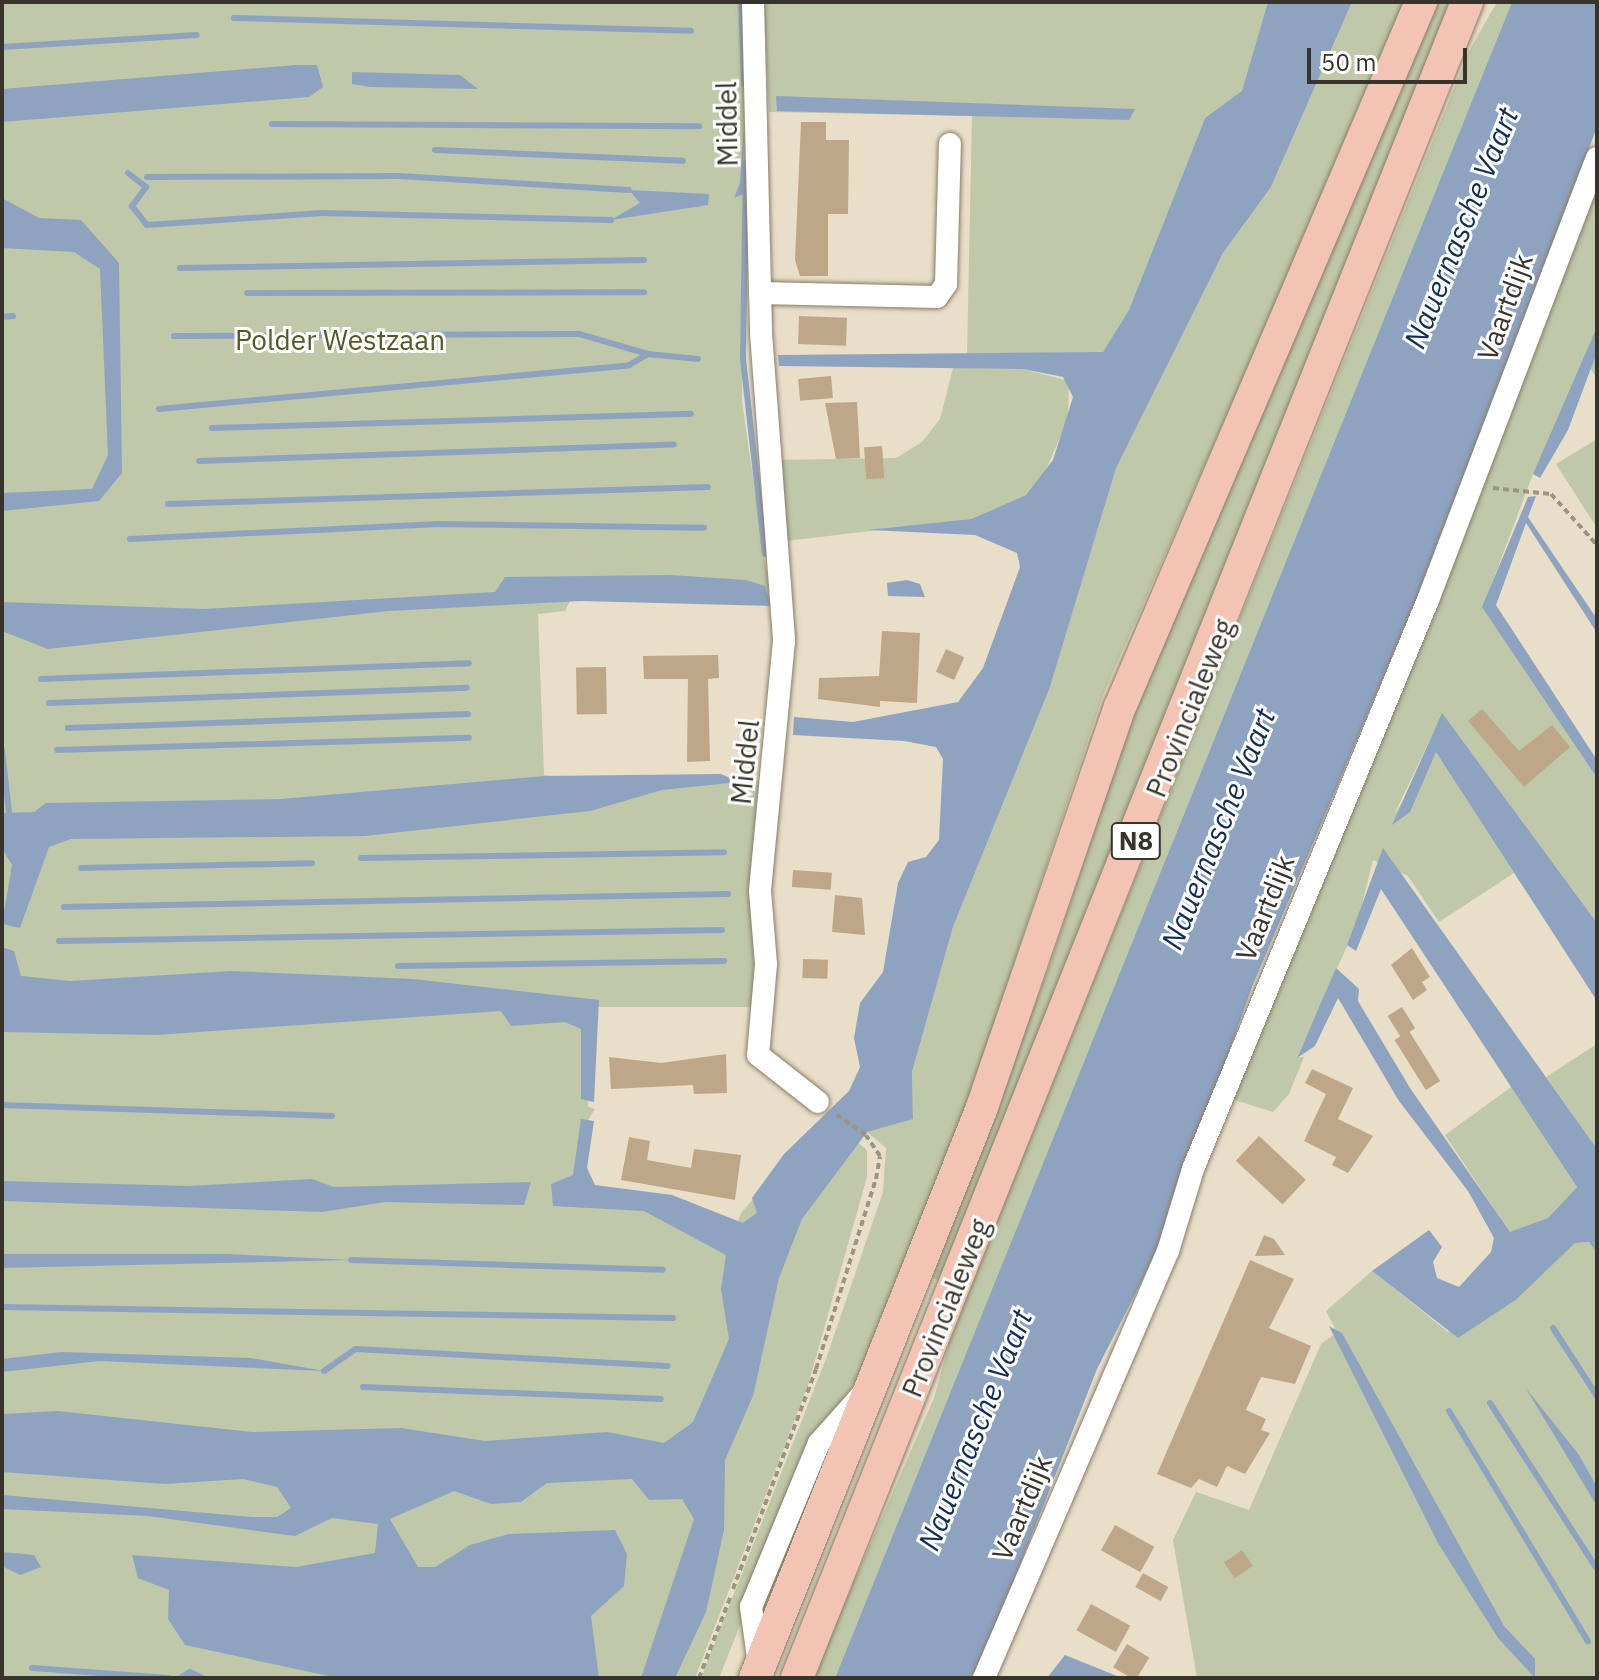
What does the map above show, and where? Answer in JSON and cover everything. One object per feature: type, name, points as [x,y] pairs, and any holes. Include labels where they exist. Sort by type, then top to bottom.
[{"type":"highway","name":"Provincialeweg","points":[[757,1673],[981,1110],[1120,707],[1421,2]]},
{"type":"highway","name":"Provincialeweg","points":[[797,1678],[1467,2]]},
{"type":"street","name":"Middel","points":[[753,2],[760,293],[784,641],[760,891],[766,964],[758,1055],[818,1102]]},
{"type":"street","points":[[760,293],[937,297],[946,284],[950,144]]},
{"type":"street","name":"Vaartdijk","points":[[984,1678],[1168,1251],[1193,1169],[1470,490],[1597,158]]},
{"type":"path","points":[[1470,490],[1518,485],[1551,494],[1597,545]]},
{"type":"path","points":[[699,1678],[816,1369],[876,1179],[880,1156],[866,1135],[818,1102]]},
{"type":"green space","name":"Polder Westzaan","points":[[2,2],[748,2],[742,401],[770,597],[574,593],[565,611],[538,614],[544,775],[652,787],[766,781],[754,1007],[589,1007],[588,1107],[595,1109],[588,1120],[587,1191],[734,1231],[741,1213],[827,1117],[867,1150],[867,1177],[808,1385],[695,1678],[2,1678]]},
{"type":"green space","points":[[764,2],[1268,2],[1250,75],[1242,92],[1205,118],[1129,310],[1103,353],[1084,356],[967,355],[972,116],[769,112]]},
{"type":"green space","points":[[1352,2],[1409,2],[1103,695],[955,1140],[856,1381],[813,1443],[719,1678],[701,1678],[827,1356],[883,1192],[886,1148],[867,1132],[913,1118],[912,1072],[953,927],[1050,687],[1116,467],[1223,253],[1271,187]]},
{"type":"green space","points":[[1436,2],[1456,2],[942,1282],[931,1277],[1049,967],[1142,688]]},
{"type":"green space","points":[[1497,2],[1512,2],[835,1678],[812,1678],[934,1398],[953,1330],[1469,51]]},
{"type":"green space","points":[[1597,176],[1597,379],[1589,366],[1533,474],[1483,607],[1597,778],[1597,923],[1442,714],[1394,815],[1436,751],[1514,873],[1439,922],[1408,876],[1373,860],[1357,924],[1297,1057],[1304,1057],[1289,1094],[1273,1112],[1232,1099]]},
{"type":"green space","points":[[953,368],[1023,369],[1069,381],[1068,419],[1042,479],[1026,495],[971,519],[786,541],[779,460],[896,458],[922,442],[940,419]]},
{"type":"green space","points":[[1597,439],[1597,528],[1556,464]]},
{"type":"green space","points":[[1597,1044],[1597,1149],[1546,1077]]},
{"type":"green space","points":[[1514,1085],[1577,1187],[1548,1218],[1510,1233],[1445,1135]]},
{"type":"green space","points":[[1589,1242],[1597,1253],[1597,1678],[1197,1678],[1173,1540],[1196,1492],[1249,1510],[1321,1344],[1337,1332],[1326,1311],[1372,1271],[1448,1332],[1517,1299],[1575,1243]]},
{"type":"water","points":[[1268,2],[1352,2],[1271,187],[1223,253],[1116,468],[1050,687],[953,927],[912,1072],[913,1119],[867,1132],[802,1219],[779,1278],[753,1396],[725,1460],[724,1530],[706,1612],[675,1678],[641,1678],[694,1519],[682,1499],[649,1500],[632,1479],[547,1483],[521,1502],[491,1504],[454,1491],[390,1519],[418,1567],[435,1567],[470,1545],[509,1534],[615,1530],[627,1554],[624,1586],[591,1616],[599,1678],[338,1678],[185,1645],[168,1619],[169,1590],[138,1578],[132,1555],[296,1567],[375,1553],[378,1524],[332,1518],[295,1536],[148,1516],[2,1509],[2,1495],[252,1517],[277,1517],[291,1508],[277,1487],[243,1479],[165,1484],[2,1472],[2,1414],[58,1411],[252,1432],[401,1428],[485,1441],[607,1432],[664,1443],[693,1422],[729,1339],[721,1289],[726,1255],[644,1211],[553,1206],[551,1184],[573,1175],[581,1119],[594,1121],[587,1168],[595,1185],[672,1195],[743,1223],[757,1213],[752,1198],[784,1154],[849,1091],[860,1067],[854,1038],[860,1003],[883,972],[898,883],[908,862],[926,857],[939,840],[943,759],[936,747],[904,741],[793,735],[794,717],[853,722],[958,702],[983,668],[1020,567],[1017,553],[975,535],[868,530],[971,519],[1026,495],[1053,460],[1073,397],[1063,377],[1023,369],[779,366],[778,355],[1103,352],[1129,310],[1205,118],[1242,91]]},
{"type":"water","name":"Nauernasche Vaart","points":[[1512,2],[1597,2],[1597,127],[1444,534],[1252,987],[1159,1247],[1097,1369],[981,1664],[970,1678],[835,1678]]},
{"type":"water","points":[[317,65],[323,87],[309,97],[2,122],[2,89]]},
{"type":"water","points":[[352,72],[460,75],[478,89],[370,87],[352,84]]},
{"type":"water","points":[[776,96],[1135,109],[1129,120],[777,111]]},
{"type":"water","points":[[744,124],[743,194],[734,198],[740,183]]},
{"type":"water","points":[[629,190],[709,194],[708,205],[611,220],[640,203]]},
{"type":"water","points":[[2,198],[39,218],[81,220],[119,263],[122,473],[99,501],[2,511],[2,493],[92,489],[108,455],[100,269],[74,252],[2,248]]},
{"type":"water","points":[[1597,327],[1597,352],[1568,430],[1540,478],[1533,474]]},
{"type":"water","points":[[1536,496],[1528,517],[1597,619],[1597,633],[1526,523],[1496,605],[1597,760],[1597,778],[1482,607],[1528,497]]},
{"type":"water","points":[[670,575],[746,580],[765,586],[771,606],[581,601],[388,611],[48,649],[2,631],[2,602],[204,609],[495,592],[505,577]]},
{"type":"water","points":[[907,580],[920,584],[925,597],[888,596],[887,583]]},
{"type":"water","points":[[1442,713],[1597,923],[1597,1001],[1436,752],[1410,812],[1392,825]]},
{"type":"water","points":[[721,774],[739,782],[662,790],[590,811],[365,836],[71,839],[49,847],[20,928],[2,924],[12,865],[2,848],[2,813],[34,812],[46,803],[281,799],[544,776]]},
{"type":"water","points":[[1383,848],[1597,1149],[1597,1253],[1589,1242],[1575,1243],[1517,1299],[1458,1338],[1372,1271],[1429,1230],[1442,1247],[1433,1262],[1437,1278],[1459,1287],[1491,1252],[1494,1238],[1468,1191],[1399,1101],[1338,998],[1315,1046],[1297,1058],[1336,968],[1359,989],[1358,1001],[1410,1088],[1510,1232],[1548,1218],[1577,1187],[1381,889],[1356,951],[1347,945]]},
{"type":"water","points":[[2,947],[14,951],[21,976],[70,981],[231,971],[413,979],[599,1000],[594,1102],[581,1099],[581,1029],[565,1022],[511,1026],[501,1011],[156,1035],[2,1032]]},
{"type":"water","points":[[312,1179],[334,1187],[531,1182],[524,1205],[385,1202],[322,1212],[2,1201],[2,1181],[189,1186]]},
{"type":"water","points":[[2,1254],[227,1254],[351,1260],[2,1268]]},
{"type":"water","points":[[1329,1326],[1342,1333],[1504,1626],[1535,1659],[1535,1678],[1498,1638],[1438,1543]]},
{"type":"water","points":[[61,1352],[251,1358],[324,1371],[99,1361],[2,1372],[2,1359]]},
{"type":"water","points":[[1525,1387],[1579,1455],[1597,1487],[1597,1506]]},
{"type":"water","points":[[2,1552],[34,1555],[41,1567],[20,1575],[2,1566]]},
{"type":"water","points":[[1065,1655],[1122,1678],[1047,1678]]},
{"type":"building","points":[[801,122],[826,122],[826,140],[849,140],[848,214],[828,214],[828,276],[800,276],[795,260]]},
{"type":"building","points":[[799,316],[847,318],[846,346],[798,344]]},
{"type":"building","points":[[831,376],[833,398],[800,401],[798,379]]},
{"type":"building","points":[[857,402],[860,458],[836,459],[825,403]]},
{"type":"building","points":[[882,446],[884,478],[866,479],[864,447]]},
{"type":"building","points":[[882,631],[920,633],[917,703],[880,701],[880,707],[818,699],[819,678],[879,676]]},
{"type":"building","points":[[946,649],[964,657],[954,680],[936,672]]},
{"type":"building","points":[[718,655],[719,678],[708,679],[710,761],[687,762],[688,679],[644,679],[643,656]]},
{"type":"building","points":[[606,667],[607,714],[577,715],[576,668]]},
{"type":"building","points":[[1482,709],[1519,751],[1552,725],[1570,747],[1524,787],[1468,721]]},
{"type":"building","points":[[793,870],[832,873],[831,890],[792,887]]},
{"type":"building","points":[[835,895],[862,898],[865,935],[832,932]]},
{"type":"building","points":[[1412,948],[1430,977],[1422,982],[1427,990],[1413,1000],[1391,965]]},
{"type":"building","points":[[803,959],[828,960],[827,979],[802,978]]},
{"type":"building","points":[[1402,1007],[1415,1028],[1401,1037],[1388,1016]]},
{"type":"building","points":[[1409,1031],[1440,1081],[1426,1090],[1395,1040]]},
{"type":"building","points":[[726,1054],[727,1093],[694,1094],[693,1085],[611,1089],[609,1057],[661,1063]]},
{"type":"building","points":[[1312,1069],[1353,1088],[1338,1119],[1373,1136],[1348,1173],[1332,1165],[1336,1157],[1304,1141],[1326,1094],[1305,1083]]},
{"type":"building","points":[[1259,1136],[1306,1180],[1283,1205],[1236,1161]]},
{"type":"building","points":[[629,1137],[650,1141],[647,1160],[691,1168],[694,1149],[741,1155],[735,1200],[621,1180]]},
{"type":"building","points":[[1264,1235],[1274,1239],[1285,1255],[1255,1256]]},
{"type":"building","points":[[1250,1260],[1294,1279],[1269,1328],[1311,1346],[1295,1384],[1261,1377],[1246,1410],[1266,1419],[1261,1430],[1270,1433],[1245,1474],[1227,1466],[1217,1487],[1199,1479],[1191,1488],[1157,1474]]},
{"type":"building","points":[[1115,1525],[1154,1547],[1140,1572],[1101,1550]]},
{"type":"building","points":[[1242,1550],[1253,1566],[1235,1578],[1224,1563]]},
{"type":"building","points":[[1143,1573],[1168,1587],[1161,1601],[1135,1587]]},
{"type":"building","points":[[1091,1604],[1130,1626],[1116,1652],[1076,1630]]},
{"type":"building","points":[[1127,1644],[1149,1657],[1137,1678],[1113,1667]]},
{"type":"waterway","points":[[741,2],[744,84]]},
{"type":"waterway","points":[[234,18],[691,31]]},
{"type":"waterway","points":[[2,47],[197,35]]},
{"type":"waterway","points":[[272,124],[699,126]]},
{"type":"waterway","points":[[435,150],[683,161]]},
{"type":"waterway","points":[[746,163],[743,359],[765,554]]},
{"type":"waterway","points":[[128,173],[146,187],[132,206],[147,225],[322,213],[611,220]]},
{"type":"waterway","points":[[147,177],[399,176],[629,190]]},
{"type":"waterway","points":[[180,268],[644,260]]},
{"type":"waterway","points":[[247,293],[644,292]]},
{"type":"waterway","points":[[2,317],[13,316]]},
{"type":"waterway","points":[[159,409],[629,365],[648,354],[579,334],[174,336]]},
{"type":"waterway","points":[[648,354],[698,359]]},
{"type":"waterway","points":[[212,428],[691,414]]},
{"type":"waterway","points":[[199,461],[674,444]]},
{"type":"waterway","points":[[168,504],[708,487]]},
{"type":"waterway","points":[[130,539],[434,524],[704,528]]},
{"type":"waterway","points":[[41,679],[469,663]]},
{"type":"waterway","points":[[49,703],[467,688]]},
{"type":"waterway","points":[[68,728],[468,714]]},
{"type":"waterway","points":[[57,750],[469,738]]},
{"type":"waterway","points":[[2,750],[9,812]]},
{"type":"waterway","points":[[361,858],[724,852]]},
{"type":"waterway","points":[[81,868],[312,863]]},
{"type":"waterway","points":[[64,907],[728,894]]},
{"type":"waterway","points":[[59,941],[722,930]]},
{"type":"waterway","points":[[398,966],[724,961]]},
{"type":"waterway","points":[[2,1105],[332,1116]]},
{"type":"waterway","points":[[351,1260],[663,1270]]},
{"type":"waterway","points":[[2,1307],[673,1318]]},
{"type":"waterway","points":[[1553,1328],[1597,1396]]},
{"type":"waterway","points":[[324,1371],[355,1349],[668,1366]]},
{"type":"waterway","points":[[363,1387],[661,1399]]},
{"type":"waterway","points":[[1490,1403],[1597,1569]]},
{"type":"waterway","points":[[1449,1411],[1588,1641]]},
{"type":"waterway","points":[[32,1668],[169,1678]]},
{"type":"waterway","points":[[180,1678],[190,1672],[203,1678]]}]
